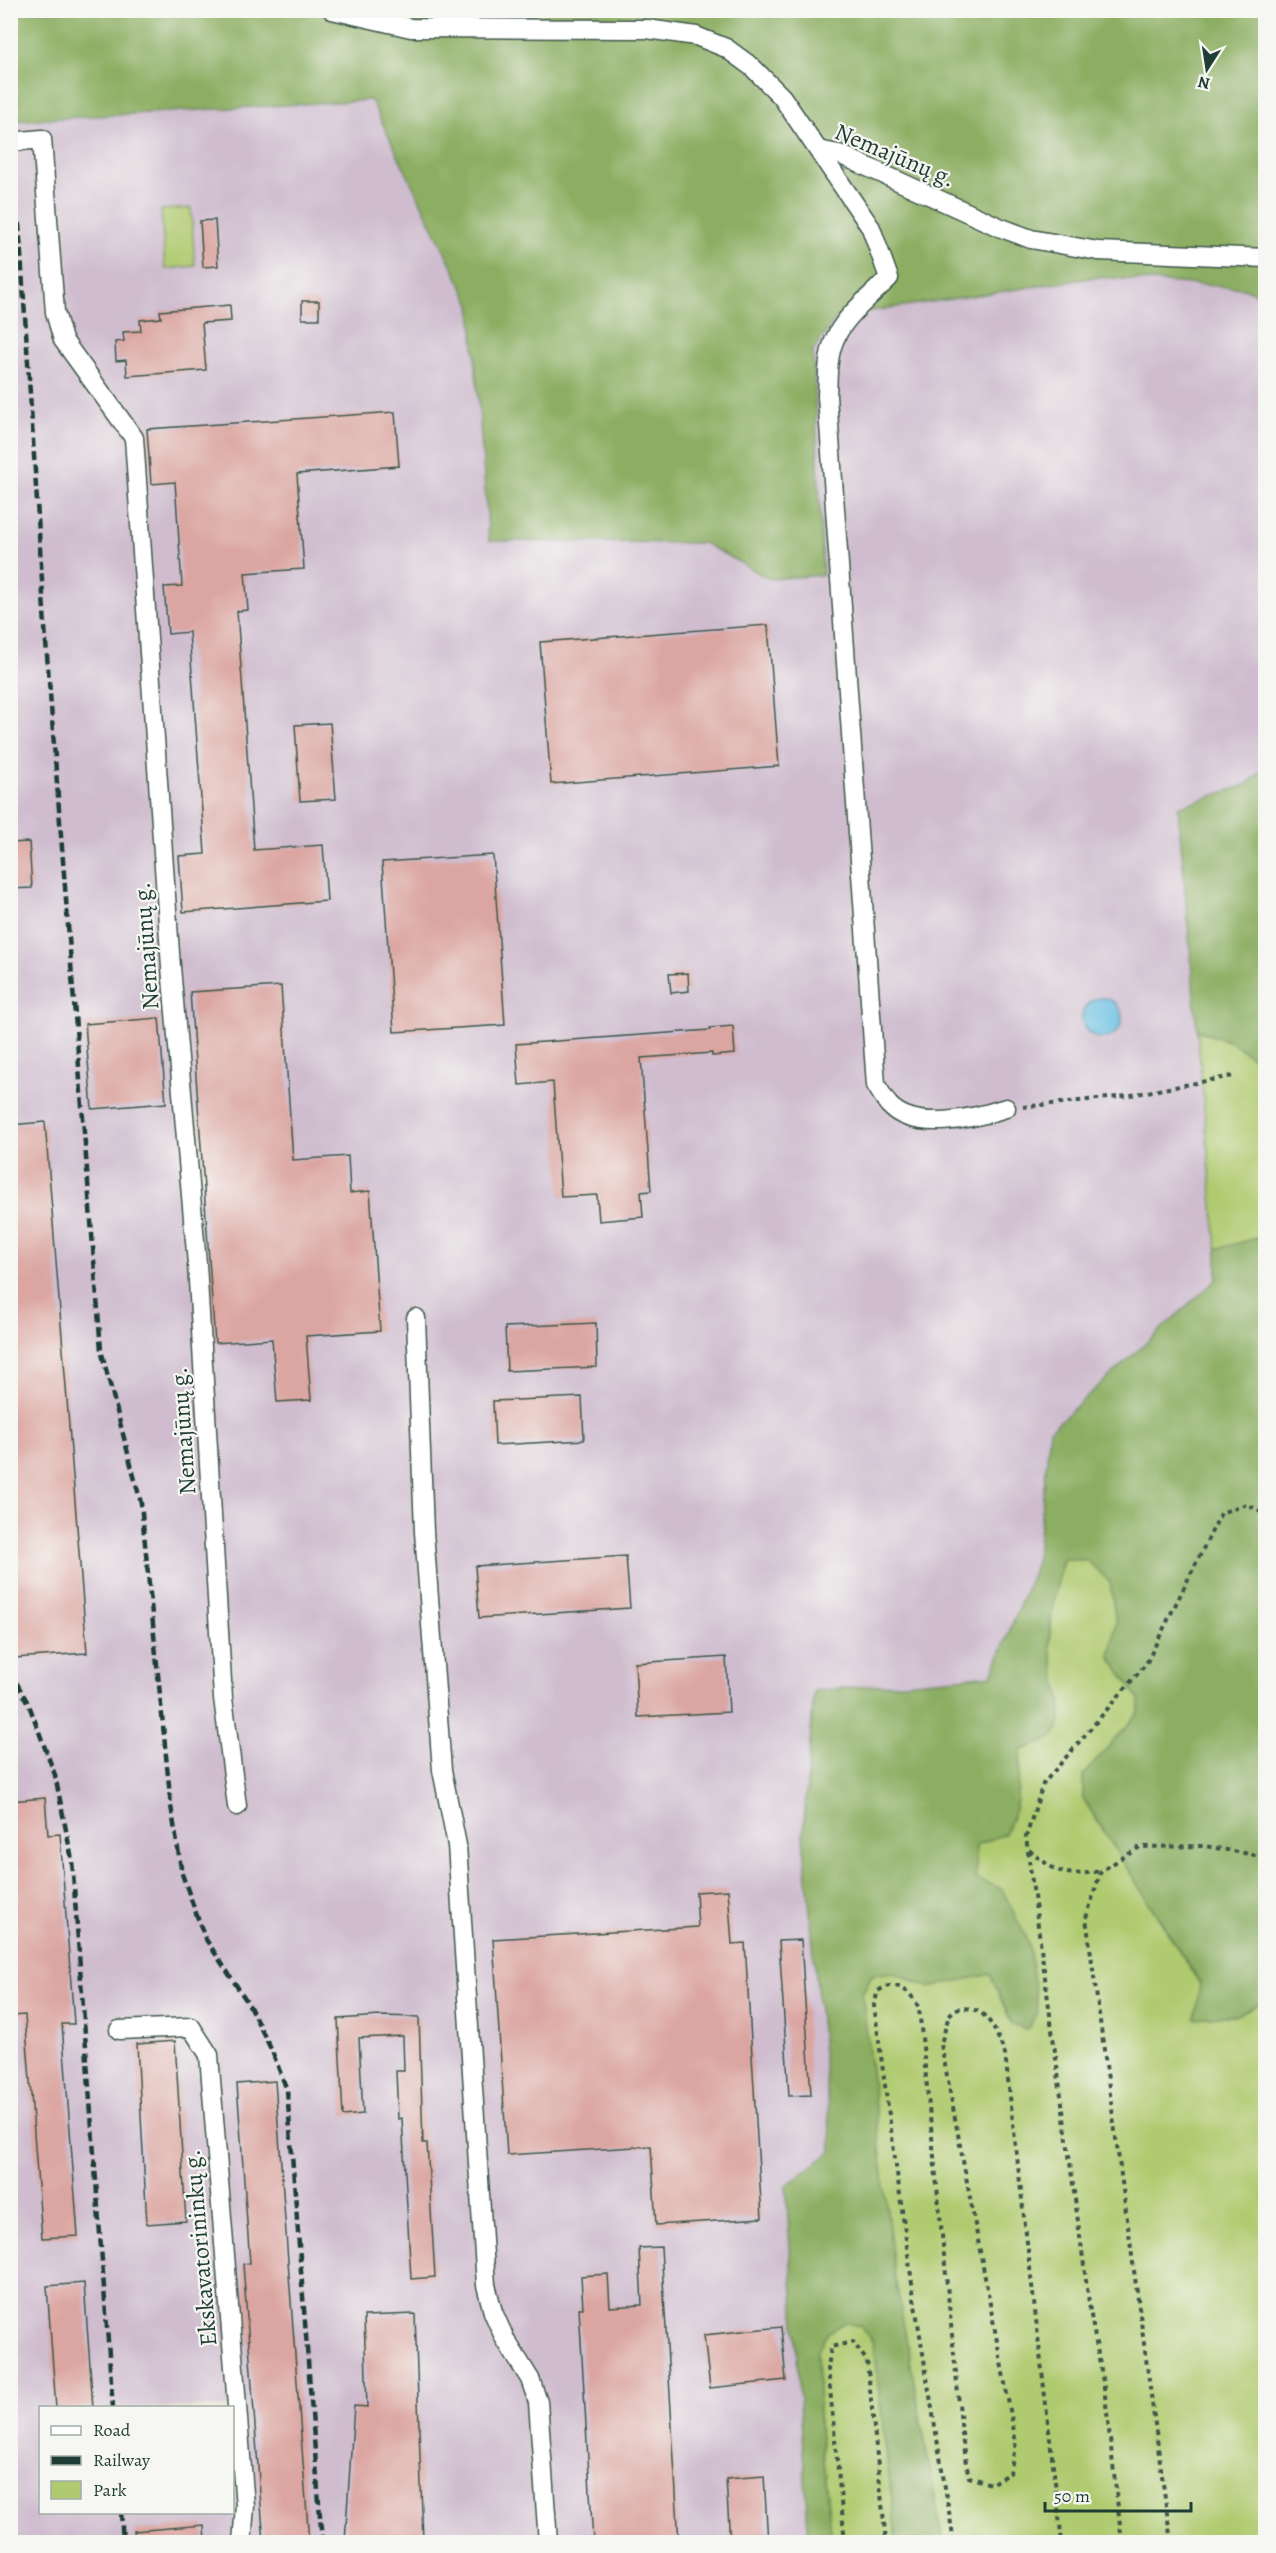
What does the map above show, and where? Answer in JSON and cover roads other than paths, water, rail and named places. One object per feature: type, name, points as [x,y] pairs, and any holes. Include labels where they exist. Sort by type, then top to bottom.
[{"type":"street","name":"Nemajūnų g.","points":[[332,10],[411,28],[647,29],[696,36],[726,48],[752,67],[782,97],[818,150],[839,154],[999,227],[1040,241],[1098,251],[1266,258]]},
{"type":"street","name":"Nemajūnų g.","points":[[10,142],[42,139],[55,312],[60,331],[63,340],[134,438],[171,967],[197,1264],[223,1698],[237,1806]]},
{"type":"street","points":[[818,150],[871,228],[889,278],[843,326],[834,341],[828,365],[827,396],[876,1085],[890,1106],[913,1118],[932,1121],[973,1118],[1006,1108]]},
{"type":"street","points":[[416,1318],[424,1532],[442,1770],[457,1845],[486,2285],[493,2312],[505,2339],[530,2379],[538,2402],[548,2542]]},
{"type":"street","name":"Ekskavatorininkų g.","points":[[119,2030],[192,2027],[209,2055],[245,2506],[242,2542]]},
{"type":"water","points":[[1102,998],[1116,1004],[1122,1018],[1116,1032],[1102,1038],[1088,1032],[1082,1018],[1088,1004]]},
{"type":"railway","points":[[19,223],[46,642],[101,1350],[141,1503],[171,1806],[182,1874],[205,1938],[248,2003],[272,2051],[287,2090],[322,2542]]},
{"type":"railway","points":[[10,1671],[29,1705],[55,1775],[72,1860],[113,2406]]},
{"type":"railway","points":[[121,2514],[123,2542]]}]
